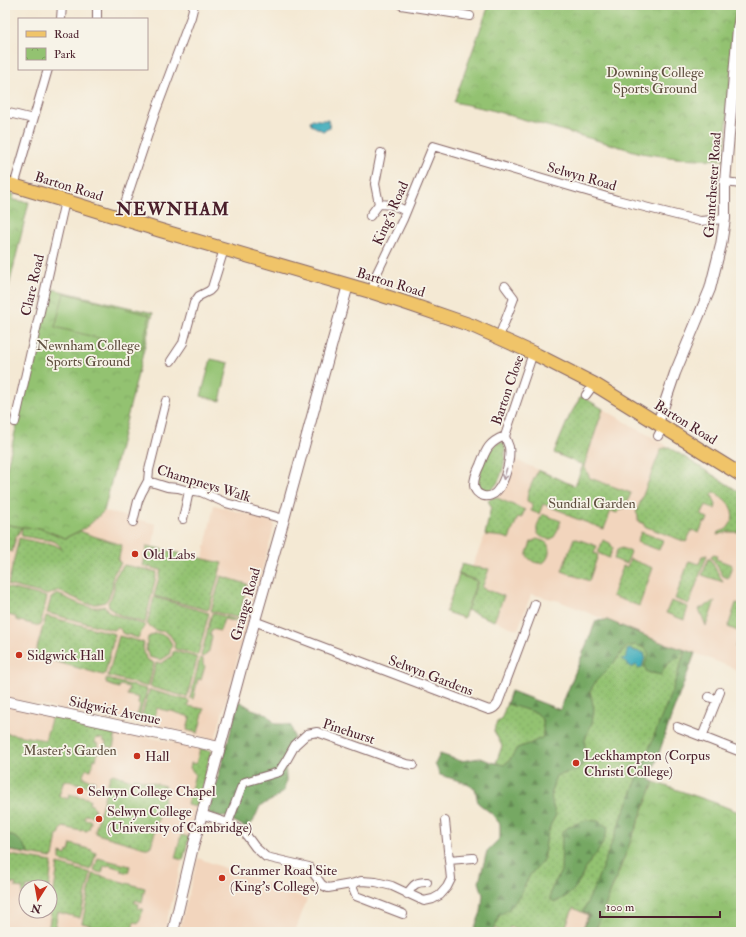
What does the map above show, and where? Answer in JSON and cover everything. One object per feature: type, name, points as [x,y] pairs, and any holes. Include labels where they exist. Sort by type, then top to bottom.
[{"type":"main road","name":"Barton Road","points":[[10,184],[372,292],[448,317],[499,337],[594,384],[660,429],[741,475]]},
{"type":"street","points":[[61,18],[62,5]]},
{"type":"street","points":[[97,5],[97,18]]},
{"type":"street","points":[[120,218],[155,113],[191,17],[194,5]]},
{"type":"street","points":[[401,5],[470,16]]},
{"type":"street","name":"Grantchester Road","points":[[660,429],[675,373],[710,289],[721,245],[725,219],[725,182],[738,28],[741,11]]},
{"type":"street","points":[[10,184],[33,119],[48,70]]},
{"type":"street","points":[[5,112],[33,119]]},
{"type":"street","name":"King's Road","points":[[372,292],[376,275],[434,146]]},
{"type":"street","name":"Selwyn Road","points":[[434,146],[617,200],[700,221],[725,219]]},
{"type":"street","points":[[380,204],[375,184],[381,152]]},
{"type":"street","points":[[725,182],[741,184]]},
{"type":"street","name":"Clare Road","points":[[15,422],[65,201]]},
{"type":"street","points":[[380,204],[393,205],[406,211]]},
{"type":"street","points":[[370,216],[380,204]]},
{"type":"street","points":[[171,361],[183,343],[194,303],[200,296],[208,292],[213,287],[224,249]]},
{"type":"street","name":"Grange Road","points":[[173,932],[201,814],[219,747],[284,519],[348,285]]},
{"type":"street","points":[[499,337],[514,298],[505,286]]},
{"type":"street","name":"Barton Close","points":[[505,436],[496,440],[488,447],[476,476],[474,486],[479,495],[492,495],[497,492],[502,483],[507,468],[509,448],[505,436],[533,353]]},
{"type":"street","points":[[586,395],[594,384]]},
{"type":"street","name":"Champneys Walk","points":[[166,401],[149,470],[148,481],[167,487],[201,492],[226,503],[284,519]]},
{"type":"street","points":[[133,522],[140,497],[148,481]]},
{"type":"street","points":[[183,519],[189,491]]},
{"type":"street","name":"Selwyn Gardens","points":[[254,621],[489,710],[493,710],[498,703],[535,604]]},
{"type":"street","points":[[702,737],[713,699],[720,692]]},
{"type":"street","name":"Sidgwick Avenue","points":[[5,701],[219,747]]},
{"type":"street","points":[[678,727],[741,752]]},
{"type":"street","name":"Pinehurst","points":[[228,823],[241,788],[246,782],[279,772],[295,745],[307,734],[317,732],[406,764],[413,765]]},
{"type":"street","points":[[201,814],[228,823],[244,832],[266,857],[309,867],[322,885],[328,888],[361,881],[376,882],[392,886],[424,902],[440,895],[447,887],[451,879],[445,821]]},
{"type":"street","points":[[449,860],[473,858]]},
{"type":"street","points":[[408,894],[412,886],[418,882],[427,882]]},
{"type":"street","points":[[350,884],[356,896],[403,914]]},
{"type":"shaded area","points":[[581,396],[669,447],[741,493],[741,663],[737,673],[733,668],[695,653],[672,714],[650,780],[654,782],[595,932],[493,932],[536,824],[483,800],[502,746],[494,731],[497,722],[501,720],[511,691],[560,710],[596,621],[606,620],[559,601],[531,594],[518,630],[468,610],[464,619],[445,612],[462,564],[472,567],[485,535],[491,507],[488,500],[501,493],[509,477],[514,459],[575,486],[583,465],[554,453],[569,417]]},
{"type":"shaded area","points":[[214,505],[273,521],[274,524],[215,740],[150,723],[150,726],[109,719],[5,698],[5,524],[21,527],[87,527],[104,511],[156,524],[153,547],[203,558]]},
{"type":"shaded area","name":"Selwyn College (University of Cambridge)","points":[[5,705],[211,751],[164,932],[5,932]]},
{"type":"shaded area","name":"Cranmer Road Site (King's College)","points":[[198,858],[307,899],[295,932],[193,932],[180,927]]},
{"type":"green space","name":"Downing College Sports Ground","points":[[489,5],[740,5],[733,50],[724,160],[676,158],[641,153],[491,110],[454,102]]},
{"type":"green space","points":[[5,192],[14,194],[13,200],[29,202],[5,303]]},
{"type":"green space","name":"Newnham College Sports Ground","points":[[48,288],[153,313],[104,511],[87,527],[65,538],[40,528],[5,524],[5,476]]},
{"type":"green space","points":[[64,293],[150,315],[141,349],[55,327]]},
{"type":"green space","points":[[211,359],[229,363],[220,401],[201,396]]},
{"type":"green space","name":"Sundial Garden","points":[[581,396],[603,409],[584,466],[590,478],[631,493],[625,508],[621,509],[617,513],[611,511],[604,529],[569,516],[566,513],[543,504],[539,514],[531,511],[531,503],[527,501],[529,489],[538,470],[575,486],[583,465],[554,453],[569,417]]},
{"type":"green space","points":[[502,442],[504,443],[505,448],[505,461],[499,480],[492,489],[488,491],[483,490],[480,488],[478,480],[482,466],[486,456],[492,448],[496,444]]},
{"type":"green space","points":[[669,447],[741,493],[741,539],[739,532],[728,532],[717,535],[718,532],[728,527],[733,517],[731,507],[723,498],[714,492],[712,495],[716,505],[715,509],[706,505],[701,515],[708,518],[706,523],[704,522],[699,533],[692,530],[686,542],[644,526],[644,524],[639,522],[638,515],[636,513],[661,449]]},
{"type":"green space","points":[[495,497],[525,510],[521,518],[518,517],[509,539],[485,535],[491,507],[488,500]]},
{"type":"green space","points":[[542,514],[561,521],[552,539],[540,536],[537,531]]},
{"type":"green space","points":[[5,524],[40,528],[65,538],[80,531],[122,545],[118,561],[121,563],[113,575],[112,588],[109,597],[105,602],[88,604],[59,590],[48,595],[8,585],[19,538],[41,543],[49,543],[62,549],[57,543],[52,541],[22,536],[21,528],[16,537],[12,552],[5,550]]},
{"type":"green space","points":[[641,532],[663,540],[659,550],[637,542]]},
{"type":"green space","points":[[574,538],[597,546],[594,553],[598,555],[589,581],[562,571]]},
{"type":"green space","points":[[537,539],[546,543],[549,547],[548,557],[542,563],[534,562],[527,556],[531,542]]},
{"type":"green space","points":[[603,540],[610,543],[613,548],[609,558],[598,553]]},
{"type":"green space","points":[[147,546],[222,563],[209,609],[207,610],[154,596],[161,570],[143,566]]},
{"type":"green space","points":[[622,548],[631,552],[626,564],[614,559],[617,550]]},
{"type":"green space","points":[[714,554],[717,555],[716,559],[732,565],[728,578],[723,576],[711,556]]},
{"type":"green space","points":[[707,555],[689,604],[675,599],[689,561],[699,564],[702,556]]},
{"type":"green space","points":[[709,557],[723,582],[702,575]]},
{"type":"green space","points":[[630,559],[653,568],[639,606],[612,596],[623,566],[627,567]]},
{"type":"green space","points":[[462,564],[489,569],[482,588],[504,596],[494,621],[467,610],[478,581],[458,574]]},
{"type":"green space","points":[[124,565],[157,572],[145,623],[121,615],[109,607],[108,602],[114,589],[116,575]]},
{"type":"green space","points":[[459,575],[477,581],[464,618],[446,612]]},
{"type":"green space","points":[[221,576],[247,584],[239,618],[211,611]]},
{"type":"green space","points":[[5,587],[47,597],[40,626],[16,620],[16,617],[5,614]]},
{"type":"green space","points":[[57,594],[86,606],[105,606],[112,614],[145,625],[138,638],[122,633],[119,628],[113,630],[47,613],[51,598]]},
{"type":"green space","points":[[154,597],[209,613],[198,655],[175,649],[175,643],[169,634],[164,631],[157,631],[147,624]]},
{"type":"green space","points":[[671,601],[688,607],[684,620],[666,613]]},
{"type":"green space","points":[[715,601],[706,626],[699,609]]},
{"type":"green space","points":[[736,603],[741,604],[741,643],[738,648],[735,647],[740,632],[728,627]]},
{"type":"green space","points":[[212,613],[241,621],[242,623],[224,619],[220,631],[212,629],[209,651],[204,657],[201,656]]},
{"type":"green space","points":[[46,616],[115,634],[105,674],[103,675],[36,656],[35,655]]},
{"type":"green space","name":"Leckhampton (Corpus Christi College)","points":[[607,620],[660,642],[695,653],[672,714],[650,780],[654,782],[595,932],[582,931],[588,915],[573,908],[565,932],[550,928],[541,932],[522,932],[510,927],[507,932],[500,932],[501,931],[494,928],[536,824],[483,800],[502,746],[494,731],[497,722],[501,720],[511,691],[560,710],[596,621]]},
{"type":"green space","points":[[607,620],[660,642],[695,653],[672,714],[650,780],[654,782],[595,932],[582,931],[589,915],[583,912],[596,883],[673,688],[685,651],[678,658],[667,664],[661,675],[647,672],[644,666],[649,654],[645,648],[635,645],[626,647],[612,665],[596,681],[590,691],[594,709],[592,723],[585,739],[584,763],[575,771],[556,776],[552,796],[556,815],[551,824],[547,837],[543,860],[530,875],[519,897],[509,909],[499,916],[493,932],[473,932],[481,912],[483,895],[479,882],[487,851],[500,838],[500,824],[492,814],[478,803],[475,788],[460,781],[440,775],[435,764],[440,754],[461,761],[480,758],[504,765],[509,761],[517,748],[543,737],[543,721],[537,713],[507,704],[511,691],[560,710],[596,621]]},
{"type":"green space","points":[[156,633],[167,636],[172,644],[169,655],[161,660],[149,657],[146,649],[148,637]]},
{"type":"green space","points":[[119,636],[143,642],[146,659],[154,663],[148,687],[108,676]]},
{"type":"green space","points":[[174,651],[196,657],[197,659],[187,697],[150,687],[156,663],[162,663],[172,656]]},
{"type":"green space","points":[[200,658],[203,659],[203,664],[205,666],[201,680],[198,679],[193,699],[190,698]]},
{"type":"green space","points":[[106,679],[147,690],[139,718],[135,717],[135,715],[137,716],[140,705],[138,704],[139,698],[127,695],[129,687],[120,685],[119,688],[107,684]]},
{"type":"green space","points":[[150,690],[187,700],[189,701],[188,706],[204,709],[198,733],[187,730],[190,717],[168,710],[157,708],[154,719],[158,720],[158,722],[141,718]]},
{"type":"green space","points":[[239,701],[252,709],[267,714],[275,724],[285,724],[291,726],[294,737],[285,758],[286,780],[284,791],[274,799],[260,806],[253,822],[247,828],[226,817],[208,813]]},
{"type":"green space","name":"Master's Garden","points":[[52,716],[114,730],[116,734],[113,748],[105,746],[106,742],[103,741],[103,739],[96,738],[95,743],[98,744],[96,751],[98,752],[96,760],[94,759],[91,770],[87,769],[83,775],[84,778],[95,781],[93,787],[64,780],[59,796],[68,799],[69,794],[90,799],[89,804],[95,808],[93,816],[85,815],[84,819],[90,820],[91,822],[89,829],[87,831],[81,831],[63,827],[59,835],[57,835],[53,857],[51,858],[5,850],[5,733],[45,740]]},
{"type":"green space","points":[[200,749],[211,751],[197,807],[187,805],[195,774],[190,768],[191,763],[196,764]]},
{"type":"green space","points":[[113,774],[132,780],[135,778],[165,786],[166,791],[151,846],[148,848],[97,834],[95,831],[110,776]]},
{"type":"green space","points":[[654,782],[741,813],[741,932],[595,932]]},
{"type":"green space","points":[[586,820],[598,821],[608,827],[605,838],[573,890],[555,902],[550,899],[551,890],[561,871],[562,832],[570,826]]},
{"type":"green space","points":[[5,834],[17,838],[29,854],[5,850]]},
{"type":"green space","points":[[181,835],[189,837],[183,860],[175,858]]},
{"type":"green space","points":[[71,844],[92,850],[96,853],[91,870],[63,862],[60,859],[60,853],[66,855],[67,851],[69,852]]},
{"type":"green space","points":[[5,854],[52,862],[50,879],[18,879],[18,887],[15,887],[16,884],[7,883],[7,886],[5,886]]},
{"type":"green space","points":[[98,858],[130,866],[128,873],[108,865],[104,866],[102,873],[94,871]]},
{"type":"green space","points":[[58,864],[91,873],[80,918],[58,912],[58,879],[56,879]]},
{"type":"green space","points":[[93,874],[145,888],[142,902],[135,900],[135,903],[139,904],[138,908],[143,909],[139,923],[134,922],[132,930],[135,932],[117,932],[82,923]]},
{"type":"green space","points":[[50,919],[57,919],[54,931],[57,932],[48,932]]},
{"type":"water","points":[[312,119],[328,120],[330,128],[323,131],[311,125],[310,121]]},
{"type":"water","points":[[628,649],[644,653],[645,657],[642,667],[639,668],[636,665],[630,667],[621,659],[626,658]]},
{"type":"place","name":"Old Labs","points":[[135,554]]},
{"type":"place","name":"Sidgwick Hall","points":[[19,655]]},
{"type":"place","name":"Hall","points":[[137,756]]},
{"type":"place","name":"Leckhampton (Corpus Christi College)","points":[[576,763]]},
{"type":"place","name":"Selwyn College Chapel","points":[[80,791]]},
{"type":"place","name":"Selwyn College (University of Cambridge)","points":[[99,819]]},
{"type":"place","name":"Cranmer Road Site (King's College)","points":[[222,878]]},
{"type":"district","name":"NEWNHAM","points":[[173,209]]}]
